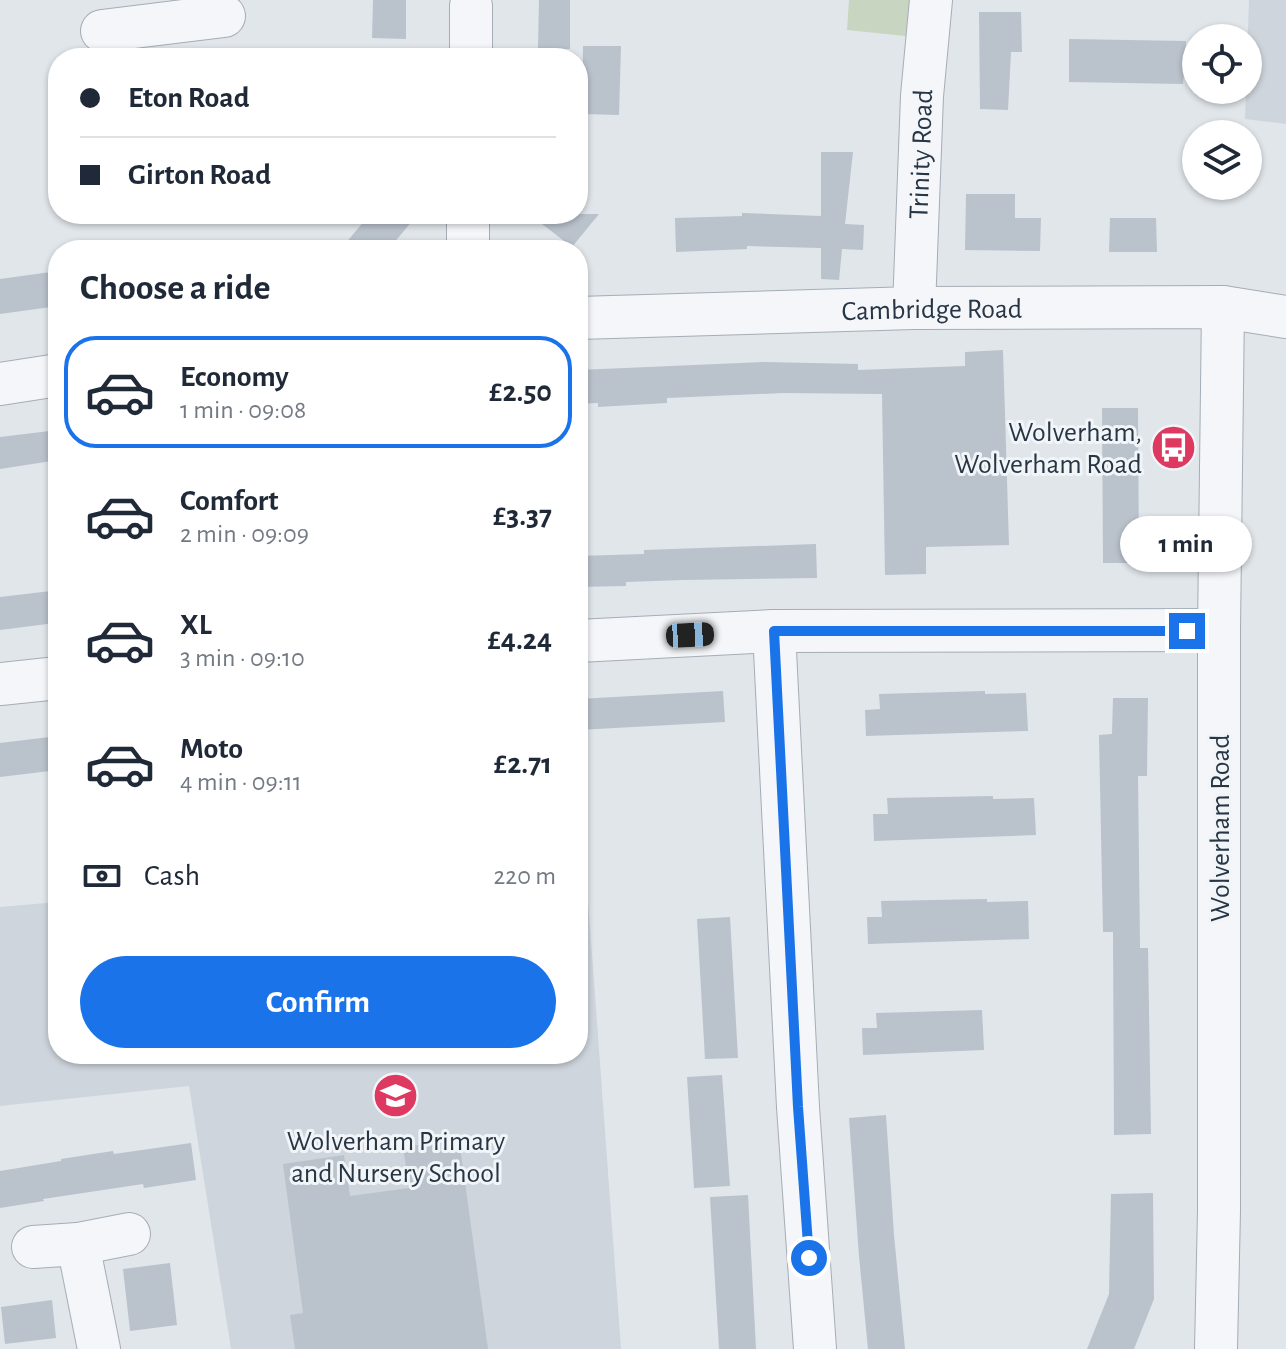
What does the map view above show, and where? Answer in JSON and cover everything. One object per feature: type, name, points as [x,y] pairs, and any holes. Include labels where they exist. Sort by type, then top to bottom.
[{"type":"street","name":"Trinity Road","points":[[914,308],[922,96],[931,0]]},
{"type":"street","points":[[471,6],[471,48]]},
{"type":"street","points":[[102,31],[172,10],[224,16]]},
{"type":"street","name":"Cambridge Road","points":[[588,318],[914,308],[1223,307],[1286,317]]},
{"type":"street","name":"Wolverham Road","points":[[1216,1349],[1223,307]]},
{"type":"street","points":[[0,384],[48,377]]},
{"type":"street","points":[[588,640],[774,631],[1219,630]]},
{"type":"street","points":[[774,631],[798,1107],[815,1349]]},
{"type":"street","points":[[0,684],[48,679]]},
{"type":"street","points":[[33,1247],[78,1244],[129,1234]]},
{"type":"street","points":[[78,1244],[99,1349]]},
{"type":"shaded area","points":[[1249,0],[1286,0],[1286,124],[1245,119],[1246,104],[1262,104],[1262,24],[1248,24]]},
{"type":"shaded area","name":"Wolverham Primary and Nursery School","points":[[588,900],[621,1349],[231,1349],[189,1086],[0,1106],[0,907],[48,903],[48,1064],[588,1064]]},
{"type":"green space","points":[[849,0],[913,0],[915,37],[847,30]]},
{"type":"building","points":[[373,0],[406,0],[406,39],[372,38]]},
{"type":"building","points":[[539,0],[570,0],[570,48],[538,48]]},
{"type":"building","points":[[979,12],[1021,12],[1022,52],[1011,52],[1008,110],[980,109]]},
{"type":"building","points":[[1069,39],[1182,41],[1182,84],[1069,82]]},
{"type":"building","points":[[621,46],[619,115],[588,114],[588,48],[583,48]]},
{"type":"building","points":[[821,152],[853,152],[845,224],[864,225],[863,250],[842,249],[839,280],[821,279],[821,248],[747,246],[747,249],[676,252],[675,218],[742,216],[742,213],[821,216]]},
{"type":"building","points":[[966,194],[1015,194],[1015,218],[1041,218],[1040,251],[965,250]]},
{"type":"building","points":[[588,214],[599,214],[578,240],[563,240],[542,224],[588,224]]},
{"type":"building","points":[[1110,218],[1156,218],[1157,252],[1109,252]]},
{"type":"building","points":[[362,224],[410,224],[396,240],[348,240]]},
{"type":"building","points":[[48,272],[48,307],[0,314],[0,279]]},
{"type":"building","points":[[1003,350],[1009,545],[926,547],[926,574],[885,575],[882,394],[784,393],[667,398],[667,403],[598,407],[598,403],[588,404],[588,370],[764,362],[858,364],[858,370],[965,366],[965,352]]},
{"type":"building","points":[[1102,408],[1138,408],[1139,563],[1103,563]]},
{"type":"building","points":[[48,431],[48,462],[0,469],[0,437]]},
{"type":"building","points":[[816,544],[817,578],[626,582],[626,586],[588,587],[588,556],[644,554],[644,550]]},
{"type":"building","points":[[48,591],[48,624],[0,630],[0,597]]},
{"type":"building","points":[[723,691],[725,722],[588,729],[588,698]]},
{"type":"building","points":[[985,691],[985,694],[1026,693],[1028,731],[866,736],[865,710],[880,709],[879,694]]},
{"type":"building","points":[[1113,698],[1148,698],[1147,776],[1138,776],[1140,948],[1148,948],[1151,1134],[1114,1135],[1113,932],[1103,932],[1099,735],[1112,734]]},
{"type":"building","points":[[48,737],[48,771],[0,777],[0,743]]},
{"type":"building","points":[[993,796],[993,799],[1034,798],[1036,835],[874,841],[873,814],[888,814],[887,798]]},
{"type":"building","points":[[987,899],[987,902],[1028,901],[1029,939],[868,944],[867,917],[882,917],[881,901]]},
{"type":"building","points":[[730,917],[738,1058],[705,1059],[697,919]]},
{"type":"building","points":[[982,1010],[984,1050],[863,1055],[862,1028],[877,1028],[876,1013]]},
{"type":"building","points":[[722,1075],[730,1186],[694,1188],[687,1077]]},
{"type":"building","points":[[886,1115],[905,1349],[868,1349],[859,1256],[849,1118]]},
{"type":"building","points":[[459,1139],[488,1349],[295,1349],[290,1315],[303,1313],[283,1164],[344,1155],[350,1196],[409,1188],[403,1147]]},
{"type":"building","points":[[191,1143],[196,1180],[144,1188],[143,1184],[0,1208],[0,1171],[113,1151],[114,1154]]},
{"type":"building","points":[[1153,1193],[1154,1299],[1134,1349],[1087,1349],[1109,1294],[1111,1194]]},
{"type":"building","points":[[748,1195],[756,1349],[719,1349],[710,1197]]},
{"type":"building","points":[[170,1263],[177,1325],[130,1331],[123,1269]]},
{"type":"building","points":[[52,1300],[56,1338],[5,1344],[1,1307]]},
{"type":"place","name":"Wolverham, Wolverham Road","points":[[1173,447]]},
{"type":"place","name":"Wolverham Primary and Nursery School","points":[[396,1096]]},
{"type":"route","points":[[809,1258],[798,1107],[774,631],[1187,631]]}]
